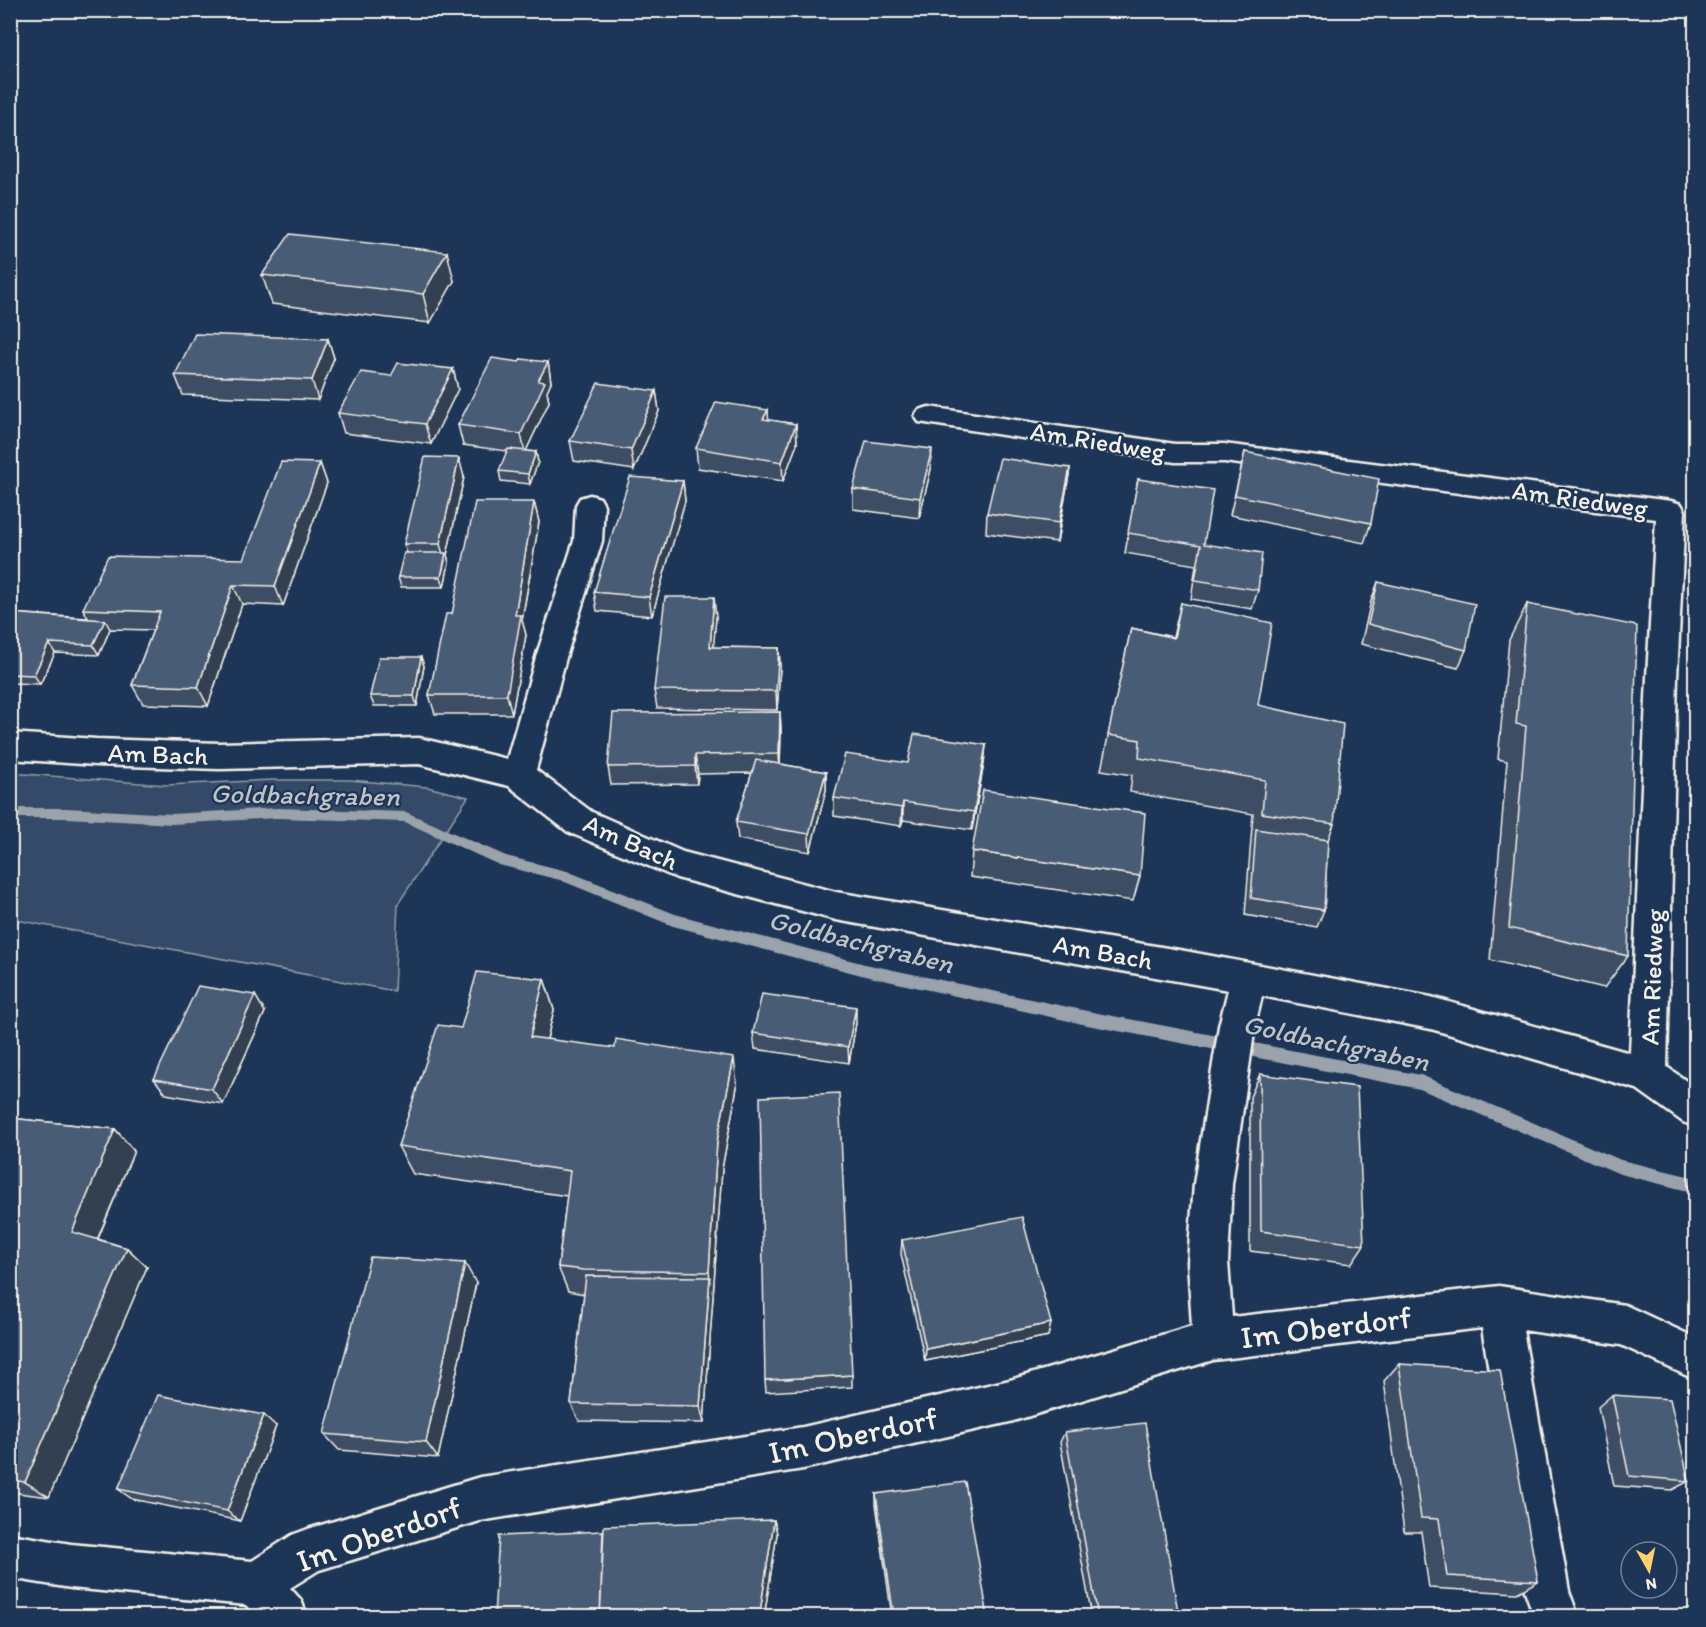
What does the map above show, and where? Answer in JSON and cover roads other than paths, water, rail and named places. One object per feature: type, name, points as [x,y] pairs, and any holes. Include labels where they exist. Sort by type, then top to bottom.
[{"type":"street","name":"Am Riedweg","points":[[929,416],[1175,453],[1224,453],[1671,511],[1661,688],[1648,1075]]},
{"type":"street","points":[[519,775],[552,654],[588,541],[590,505]]},
{"type":"street","name":"Am Bach","points":[[10,746],[96,752],[219,756],[419,751],[519,775],[580,822],[677,864],[836,906],[1431,1013],[1648,1075],[1695,1110]]},
{"type":"street","points":[[1213,1340],[1208,1262],[1213,1184],[1237,1026],[1249,979]]},
{"type":"street","points":[[1499,1306],[1547,1592],[1556,1617]]},
{"type":"street","name":"Im Oberdorf","points":[[257,1584],[308,1551],[480,1500],[803,1448],[1010,1401],[1213,1340],[1499,1306],[1624,1325],[1695,1360]]},
{"type":"street","points":[[10,1556],[71,1566],[257,1584],[285,1617]]},
{"type":"waterway","name":"Goldbachgraben","points":[[10,813],[67,813],[172,819],[277,813],[406,817],[504,861],[562,875],[673,920],[865,970],[1087,1018],[1421,1082],[1620,1167],[1696,1186]]}]
